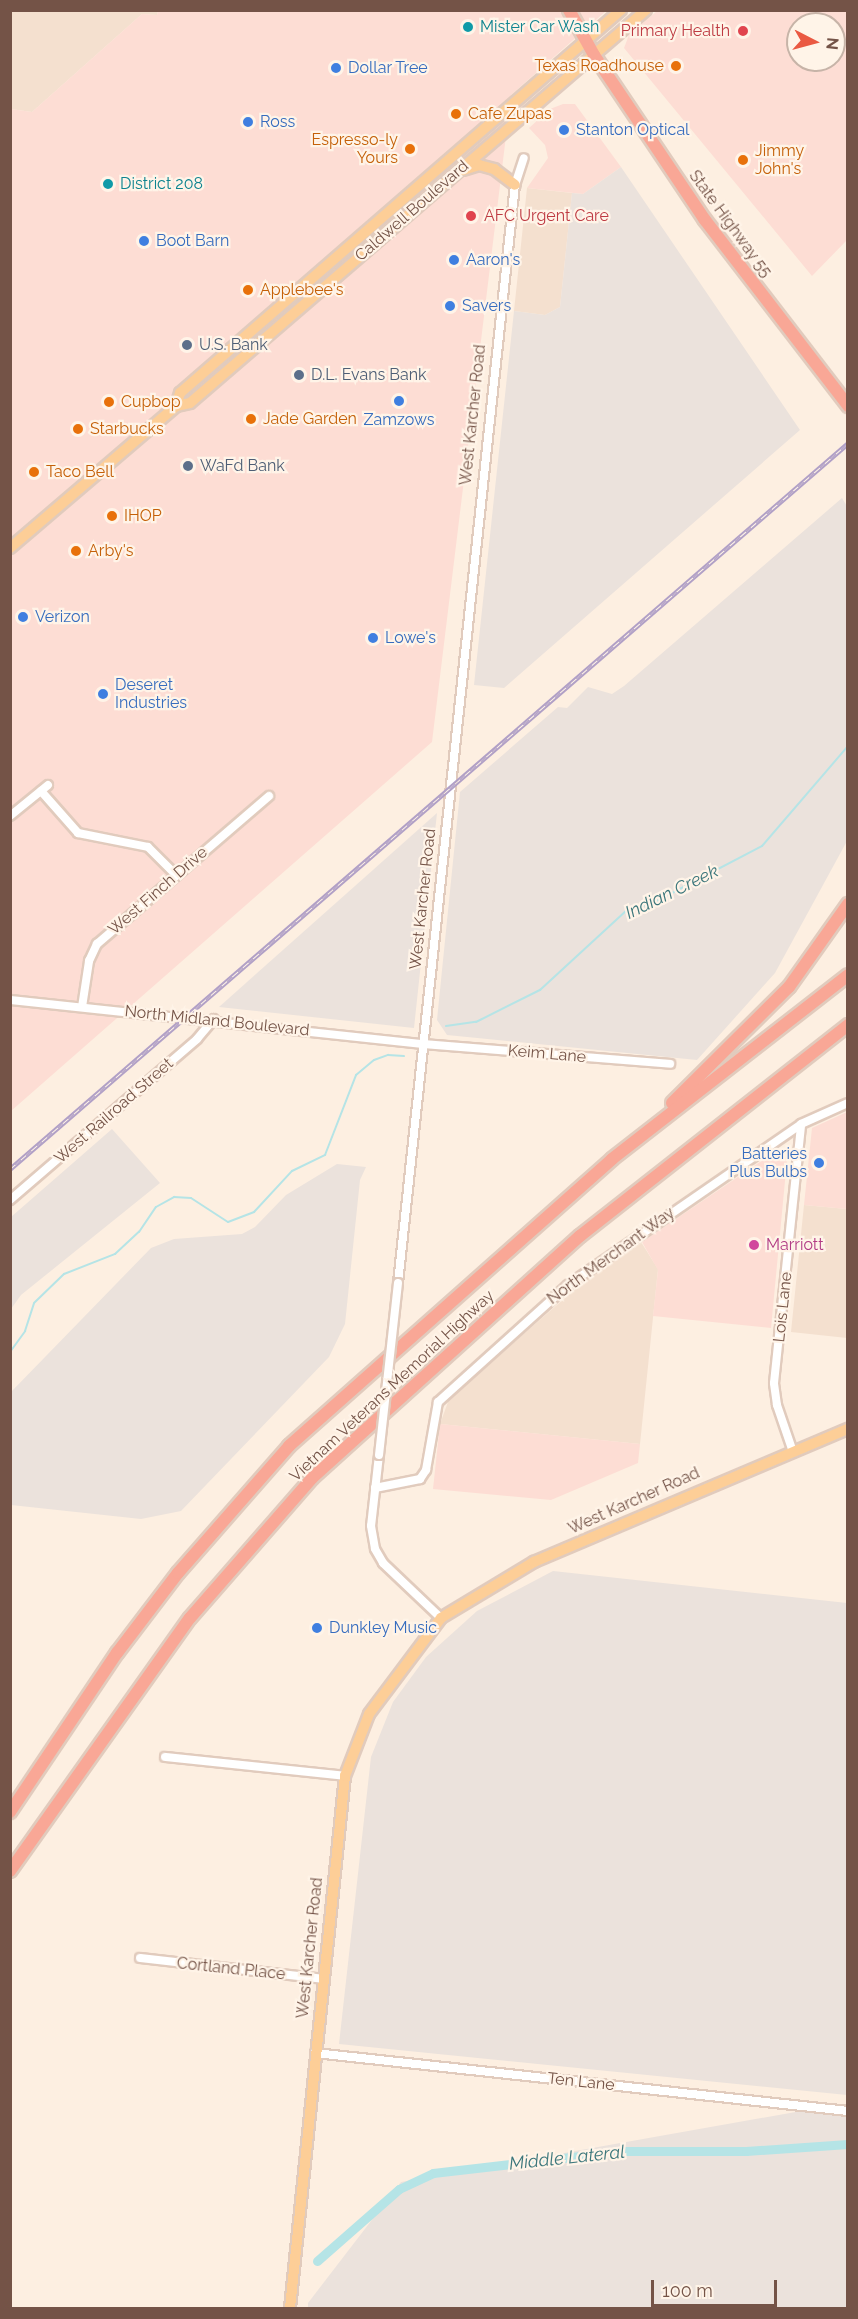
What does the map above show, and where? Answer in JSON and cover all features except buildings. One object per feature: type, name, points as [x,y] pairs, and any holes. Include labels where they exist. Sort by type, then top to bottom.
[{"type":"highway","points":[[569,10],[594,55]]},
{"type":"highway","name":"State Highway 55","points":[[594,55],[705,220],[844,402]]},
{"type":"highway","points":[[612,1159],[773,1004],[848,905]]},
{"type":"highway","name":"Vietnam Veterans Memorial Highway","points":[[10,1812],[117,1653],[178,1573],[289,1446],[612,1159],[848,975]]},
{"type":"highway","name":"Vietnam Veterans Memorial Highway","points":[[10,1871],[190,1618],[312,1478],[580,1236],[848,1025]]},
{"type":"main road","name":"Caldwell Boulevard","points":[[176,406],[180,393],[621,10]]},
{"type":"main road","name":"Caldwell Boulevard","points":[[10,548],[176,406],[190,403],[646,10]]},
{"type":"main road","points":[[457,172],[479,165],[494,169],[515,185]]},
{"type":"main road","name":"West Karcher Road","points":[[290,2308],[345,1776],[369,1714],[441,1618],[534,1562],[848,1430]]},
{"type":"street","name":"West Karcher Road","points":[[441,1618],[383,1563],[375,1549],[371,1526],[515,185],[525,158]]},
{"type":"street","points":[[10,816],[48,785]]},
{"type":"street","points":[[41,791],[78,833],[148,847],[176,875]]},
{"type":"street","name":"West Finch Drive","points":[[82,1007],[89,961],[97,944],[269,796]]},
{"type":"street","name":"North Midland Boulevard","points":[[10,1000],[214,1019],[424,1044]]},
{"type":"street","name":"West Railroad Street","points":[[10,1200],[197,1039],[214,1019]]},
{"type":"street","name":"Keim Lane","points":[[424,1044],[670,1064]]},
{"type":"street","name":"North Merchant Way","points":[[375,1488],[420,1479],[426,1470],[438,1402],[545,1304],[586,1271],[801,1124],[848,1103]]},
{"type":"street","name":"Lois Lane","points":[[793,1452],[777,1405],[774,1383],[801,1124]]},
{"type":"street","points":[[165,1757],[345,1776]]},
{"type":"street","name":"Cortland Place","points":[[140,1959],[323,1979]]},
{"type":"street","name":"Ten Lane","points":[[315,2053],[848,2111]]},
{"type":"shaded area","points":[[11,11],[158,11],[157,15],[142,14],[32,112],[11,109]]},
{"type":"shaded area","points":[[158,11],[606,11],[511,95],[432,742],[11,1111],[11,109],[32,112],[142,14],[157,15]]},
{"type":"shaded area","points":[[657,11],[847,11],[847,240],[812,276],[624,48],[629,35]]},
{"type":"shaded area","points":[[563,104],[575,104],[621,167],[583,194],[527,188],[548,158],[545,145],[529,128],[550,109]]},
{"type":"shaded area","points":[[621,167],[800,430],[504,688],[474,685],[514,311],[545,315],[560,307],[572,193],[583,194]]},
{"type":"shaded area","points":[[527,188],[572,193],[560,307],[545,315],[514,311]]},
{"type":"shaded area","points":[[842,498],[848,508],[847,841],[775,973],[697,1060],[447,1035],[437,1020],[460,792],[558,707],[567,708],[588,687],[612,694],[624,686]]},
{"type":"shaded area","points":[[437,813],[414,1028],[219,1007]]},
{"type":"shaded area","points":[[847,1112],[847,1209],[804,1205],[812,1128]]},
{"type":"shaded area","points":[[112,1129],[160,1183],[21,1295],[11,1309],[11,1217]]},
{"type":"shaded area","points":[[779,1149],[787,1160],[771,1328],[653,1316],[658,1270],[642,1242]]},
{"type":"shaded area","points":[[337,1164],[366,1167],[360,1180],[345,1324],[329,1357],[181,1511],[141,1519],[11,1505],[11,1392],[151,1248],[174,1239],[242,1234],[255,1227],[286,1195]]},
{"type":"shaded area","points":[[804,1205],[847,1209],[847,1338],[791,1332]]},
{"type":"shaded area","points":[[641,1242],[658,1269],[640,1444],[440,1424],[448,1402],[459,1390],[588,1278]]},
{"type":"shaded area","points":[[440,1424],[640,1444],[638,1463],[551,1500],[433,1489]]},
{"type":"shaded area","points":[[553,1571],[847,1603],[847,2095],[339,2044],[371,1757],[393,1702],[426,1657],[477,1611]]},
{"type":"shaded area","points":[[818,2108],[847,2111],[847,2308],[308,2308],[308,2303],[401,2182]]},
{"type":"waterway","name":"Indian Creek","points":[[446,1026],[476,1022],[540,990],[628,909],[651,904],[762,846],[848,746]]},
{"type":"waterway","name":"Indian Creek","points":[[10,1352],[25,1331],[34,1303],[64,1274],[115,1254],[139,1232],[156,1207],[174,1197],[191,1198],[228,1222],[254,1212],[292,1171],[325,1155],[356,1075],[374,1060],[388,1055],[404,1056]]},
{"type":"waterway","name":"Middle Lateral","points":[[317,2261],[399,2189],[433,2173],[624,2151],[746,2151],[848,2144]]},
{"type":"railway","points":[[10,1169],[848,443]]},
{"type":"place","name":"Mister Car Wash","points":[[468,27]]},
{"type":"place","name":"Primary Health","points":[[743,31]]},
{"type":"place","name":"Texas Roadhouse","points":[[676,66]]},
{"type":"place","name":"Dollar Tree","points":[[336,68]]},
{"type":"place","name":"Cafe Zupas","points":[[456,114]]},
{"type":"place","name":"Ross","points":[[248,122]]},
{"type":"place","name":"Stanton Optical","points":[[564,130]]},
{"type":"place","name":"Espresso-ly Yours","points":[[410,149]]},
{"type":"place","name":"Jimmy John's","points":[[743,160]]},
{"type":"place","name":"District 208","points":[[108,184]]},
{"type":"place","name":"AFC Urgent Care","points":[[471,216]]},
{"type":"place","name":"Boot Barn","points":[[144,241]]},
{"type":"place","name":"Aaron's","points":[[454,260]]},
{"type":"place","name":"Applebee's","points":[[248,290]]},
{"type":"place","name":"Savers","points":[[450,306]]},
{"type":"place","name":"U.S. Bank","points":[[187,345]]},
{"type":"place","name":"D.L. Evans Bank","points":[[299,375]]},
{"type":"place","name":"Zamzows","points":[[399,401]]},
{"type":"place","name":"Cupbop","points":[[109,402]]},
{"type":"place","name":"Jade Garden","points":[[251,419]]},
{"type":"place","name":"Starbucks","points":[[78,429]]},
{"type":"place","name":"WaFd Bank","points":[[188,466]]},
{"type":"place","name":"Taco Bell","points":[[34,472]]},
{"type":"place","name":"IHOP","points":[[112,516]]},
{"type":"place","name":"Arby's","points":[[76,551]]},
{"type":"place","name":"Verizon","points":[[23,617]]},
{"type":"place","name":"Lowe's","points":[[373,638]]},
{"type":"place","name":"Deseret Industries","points":[[103,694]]},
{"type":"place","name":"Batteries Plus Bulbs","points":[[819,1163]]},
{"type":"place","name":"Marriott","points":[[754,1245]]},
{"type":"place","name":"Dunkley Music","points":[[317,1628]]}]
